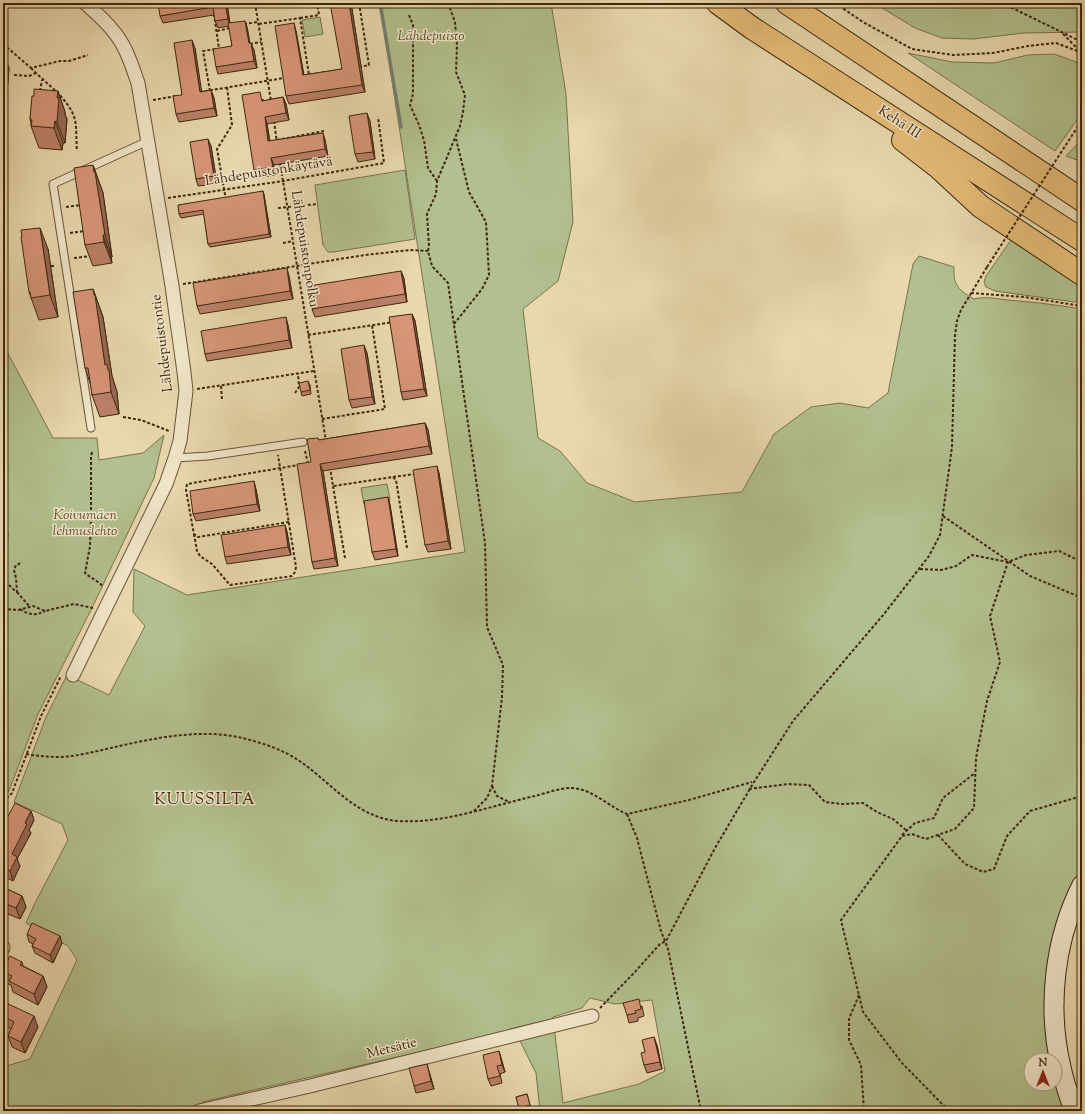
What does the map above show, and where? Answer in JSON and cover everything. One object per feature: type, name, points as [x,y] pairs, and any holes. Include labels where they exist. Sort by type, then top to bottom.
[{"type":"highway","name":"Kehä III","points":[[718,3],[752,28],[1080,242]]},
{"type":"highway","points":[[787,3],[1082,200]]},
{"type":"highway","points":[[752,28],[809,78],[902,140],[938,167],[980,206],[1082,274]]},
{"type":"main road","points":[[1074,1111],[1058,1054],[1054,1017],[1054,994],[1057,964],[1063,936],[1070,913],[1082,885]]},
{"type":"street","name":"Lähdepuistontie","points":[[68,674],[166,484],[175,458],[183,423],[186,391],[172,286],[138,83],[132,66],[114,32],[98,14],[85,3]]},
{"type":"street","name":"Metsätie","points":[[199,1111],[356,1075],[592,1016]]},
{"type":"lane","points":[[91,428],[53,184],[148,141]]},
{"type":"lane","points":[[175,458],[208,456],[303,442]]},
{"type":"path","points":[[104,7],[122,3]]},
{"type":"path","points":[[255,3],[271,103]]},
{"type":"path","points":[[238,25],[319,15],[317,3]]},
{"type":"path","points":[[354,68],[369,66],[359,3]]},
{"type":"path","points":[[448,3],[455,22],[456,72],[464,95],[463,112],[460,126],[437,181],[436,194],[427,214],[428,251],[432,266],[448,283],[485,543],[487,627],[503,665],[502,697],[492,786],[487,798],[474,811]]},
{"type":"path","points":[[835,3],[863,22],[912,49],[953,55],[993,53],[1028,46],[1056,43],[1081,53]]},
{"type":"path","points":[[1002,3],[1082,42]]},
{"type":"path","points":[[210,90],[203,51],[219,49],[213,10]]},
{"type":"path","points":[[409,15],[413,25],[413,94],[410,105],[424,140],[428,168],[437,181]]},
{"type":"path","points":[[300,18],[310,75],[302,76]]},
{"type":"path","points":[[216,31],[234,28]]},
{"type":"path","points":[[1059,31],[1068,38],[1081,53]]},
{"type":"path","points":[[247,44],[262,42]]},
{"type":"path","points":[[3,44],[31,68],[69,105],[75,120],[77,151]]},
{"type":"path","points":[[31,68],[60,61],[69,61],[88,55]]},
{"type":"path","points":[[14,75],[29,76],[36,73]]},
{"type":"path","points":[[194,93],[288,78]]},
{"type":"path","points":[[40,94],[42,80]]},
{"type":"path","points":[[226,203],[217,149],[232,124],[227,88]]},
{"type":"path","points":[[142,102],[180,96]]},
{"type":"path","points":[[273,117],[278,146]]},
{"type":"path","name":"Lähdepuistonkäytävä","points":[[157,200],[384,163],[378,117]]},
{"type":"path","points":[[592,1016],[611,998],[660,944],[666,941],[749,789],[793,721],[884,614],[929,556],[940,535],[952,447],[955,335],[959,314],[987,267],[1082,120]]},
{"type":"path","points":[[277,140],[324,131]]},
{"type":"path","points":[[454,324],[482,289],[489,274],[486,222],[469,192],[455,137]]},
{"type":"path","name":"Lähdepuistonpolku","points":[[280,160],[326,441],[303,442]]},
{"type":"path","points":[[278,208],[318,204]]},
{"type":"path","points":[[57,209],[84,205]]},
{"type":"path","points":[[61,235],[87,231]]},
{"type":"path","points":[[283,243],[293,241]]},
{"type":"path","points":[[172,286],[365,255],[410,250],[428,251]]},
{"type":"path","points":[[64,259],[91,256]]},
{"type":"path","points":[[971,293],[1082,306]]},
{"type":"path","points":[[308,336],[398,321]]},
{"type":"path","points":[[322,419],[385,409],[372,325]]},
{"type":"path","points":[[186,391],[314,371]]},
{"type":"path","points":[[295,393],[299,388],[298,373]]},
{"type":"path","points":[[221,386],[222,400]]},
{"type":"path","points":[[123,417],[141,420],[170,431]]},
{"type":"path","points":[[168,437],[171,424]]},
{"type":"path","points":[[276,446],[280,468],[290,522],[296,567],[295,572],[292,576],[230,585],[212,564],[200,556],[196,551],[186,490],[187,484],[280,468],[308,463],[303,442]]},
{"type":"path","points":[[92,452],[90,546],[85,573],[100,583],[104,590],[108,583]]},
{"type":"path","points":[[329,461],[344,558]]},
{"type":"path","points":[[333,486],[421,473]]},
{"type":"path","points":[[393,478],[396,480],[407,548]]},
{"type":"path","points":[[942,516],[1030,576],[1082,598]]},
{"type":"path","points":[[194,534],[198,537],[202,537],[290,522]]},
{"type":"path","points":[[3,530],[7,532],[8,538]]},
{"type":"path","points":[[919,569],[941,570],[956,566],[972,555],[1008,562],[1026,554],[1059,551],[1082,562]]},
{"type":"path","points":[[17,592],[14,570],[16,565],[21,561]]},
{"type":"path","points":[[902,836],[912,834],[926,839],[955,829],[974,808],[976,758],[987,701],[1000,662],[990,616],[1008,562]]},
{"type":"path","points":[[9,586],[17,592],[29,606],[45,611]]},
{"type":"path","points":[[20,609],[27,614],[34,615],[74,604],[96,609]]},
{"type":"path","points":[[3,609],[20,609],[29,606]]},
{"type":"path","points":[[3,802],[12,793],[41,716],[68,674]]},
{"type":"path","points":[[26,754],[45,757],[63,757],[122,745],[180,736],[217,734],[238,737],[275,748],[297,759],[353,805],[372,814],[395,820],[419,822],[434,820],[573,788],[587,792],[601,799],[618,811],[627,814],[690,800],[754,782]]},
{"type":"path","points":[[949,1111],[902,1063],[863,1012],[842,920],[902,836],[915,823],[934,818],[943,798],[976,773]]},
{"type":"path","points":[[749,789],[788,784],[809,785],[825,802],[842,804],[863,803],[876,812],[893,819],[907,831]]},
{"type":"path","points":[[492,786],[497,796],[509,802]]},
{"type":"path","points":[[938,835],[965,864],[983,872],[994,869],[1007,836],[1030,811],[1075,798],[1082,793]]},
{"type":"path","points":[[627,814],[637,838],[661,931],[666,941],[701,1111]]},
{"type":"path","points":[[859,995],[848,1019],[849,1040],[861,1065],[864,1111]]},
{"type":"green space","name":"Lähdepuisto","points":[[380,3],[551,3],[566,94],[573,222],[558,281],[523,309],[538,438],[560,451],[587,483],[635,502],[742,492],[774,434],[811,407],[840,403],[868,408],[888,393],[913,264],[919,256],[954,267],[955,279],[958,287],[974,299],[991,298],[1082,309],[1082,865],[1063,907],[1054,1052],[1023,1052],[1023,1092],[1061,1092],[1067,1111],[540,1111],[536,1073],[520,1041],[506,1032],[202,1102],[204,1111],[3,1111],[3,1067],[30,1059],[77,960],[68,946],[26,923],[68,840],[62,824],[14,802],[46,717],[67,675],[109,695],[145,626],[133,612],[134,569],[187,595],[465,552]],"holes":[[[590,998],[615,1004],[652,1000],[665,1071],[639,1084],[563,1103],[553,1017],[582,1008]]]},
{"type":"green space","points":[[874,3],[1082,3],[1082,32],[1024,33],[973,39],[942,38],[915,28]]},
{"type":"green space","points":[[320,17],[323,34],[305,37],[302,20]]},
{"type":"green space","points":[[908,53],[952,62],[994,63],[1028,55],[1054,54],[1082,64],[1082,113],[1055,151]]},
{"type":"green space","points":[[1082,139],[1082,162],[1066,156]]},
{"type":"green space","points":[[405,170],[415,239],[328,252],[323,245],[315,185]]},
{"type":"green space","points":[[1013,237],[1082,281],[1082,303],[995,291],[986,287],[984,282],[986,276]]},
{"type":"green space","name":"Koivumäen lehmuslehto","points":[[3,344],[53,438],[97,438],[99,460],[143,453],[164,435],[154,478],[91,610],[38,714],[9,791],[3,799]]},
{"type":"green space","points":[[387,484],[390,500],[364,504],[361,488]]},
{"type":"building","points":[[158,3],[225,3],[228,19],[215,21],[213,7],[160,16]]},
{"type":"building","points":[[330,3],[349,3],[362,85],[286,96],[275,26],[294,23],[303,75],[342,69]]},
{"type":"building","points":[[245,21],[254,61],[216,67],[213,49],[232,46],[228,23]]},
{"type":"building","points":[[192,40],[200,92],[211,90],[214,108],[176,114],[173,96],[182,95],[174,43]]},
{"type":"building","points":[[34,89],[58,91],[57,98],[59,98],[57,122],[55,121],[54,128],[31,126],[32,120],[30,119]]},
{"type":"building","points":[[260,92],[262,101],[283,97],[286,113],[265,117],[268,141],[323,133],[325,149],[271,158],[273,167],[254,170],[242,95]]},
{"type":"building","points":[[367,113],[373,152],[355,154],[349,116]]},
{"type":"building","points":[[208,139],[214,176],[196,179],[190,142]]},
{"type":"building","points":[[93,165],[105,235],[103,235],[104,242],[85,245],[74,168]]},
{"type":"building","points":[[263,191],[269,234],[208,244],[203,210],[179,214],[178,205]]},
{"type":"building","points":[[40,228],[50,295],[31,298],[21,230]]},
{"type":"building","points":[[287,268],[290,291],[197,306],[193,283]]},
{"type":"building","points":[[401,271],[405,294],[312,309],[309,286]]},
{"type":"building","points":[[93,289],[105,365],[107,364],[109,370],[111,392],[92,395],[88,368],[85,368],[73,292]]},
{"type":"building","points":[[412,314],[424,389],[401,392],[389,317]]},
{"type":"building","points":[[286,317],[289,340],[205,354],[201,331]]},
{"type":"building","points":[[364,345],[372,397],[349,400],[341,349]]},
{"type":"building","points":[[308,381],[310,390],[301,392],[299,383]]},
{"type":"building","points":[[425,423],[429,446],[320,464],[335,558],[312,562],[297,464],[311,462],[307,439],[318,438],[319,440]]},
{"type":"building","points":[[437,466],[448,541],[425,545],[413,470]]},
{"type":"building","points":[[254,481],[257,504],[193,514],[190,491]]},
{"type":"building","points":[[388,497],[396,549],[372,552],[364,501]]},
{"type":"building","points":[[285,525],[288,547],[225,557],[221,535]]},
{"type":"building","points":[[15,803],[31,811],[25,823],[27,824],[12,854],[17,857],[10,871],[3,868],[3,831],[6,825],[4,824]]},
{"type":"building","points":[[3,887],[22,896],[16,908],[4,903],[3,906]]},
{"type":"building","points":[[32,923],[60,936],[50,955],[32,946],[36,939],[27,934]]},
{"type":"building","points":[[10,956],[22,962],[20,965],[43,976],[34,994],[9,981],[12,976],[3,972],[3,969]]},
{"type":"building","points":[[3,998],[6,999],[4,1002],[34,1016],[21,1042],[8,1036],[14,1022],[3,1016]]},
{"type":"building","points":[[639,999],[641,1009],[635,1011],[636,1013],[627,1015],[623,1003]]},
{"type":"building","points":[[654,1037],[660,1062],[644,1065],[641,1053],[645,1052],[642,1040]]},
{"type":"building","points":[[499,1051],[502,1065],[497,1066],[500,1076],[488,1079],[483,1055]]},
{"type":"building","points":[[427,1064],[431,1081],[414,1086],[409,1068]]},
{"type":"building","points":[[527,1094],[530,1105],[519,1108],[516,1097]]},
{"type":"building","points":[[250,1107],[251,1111],[232,1111]]},
{"type":"waterway","points":[[380,3],[401,127]]},
{"type":"district","name":"KUUSSILTA","points":[[205,800]]}]
